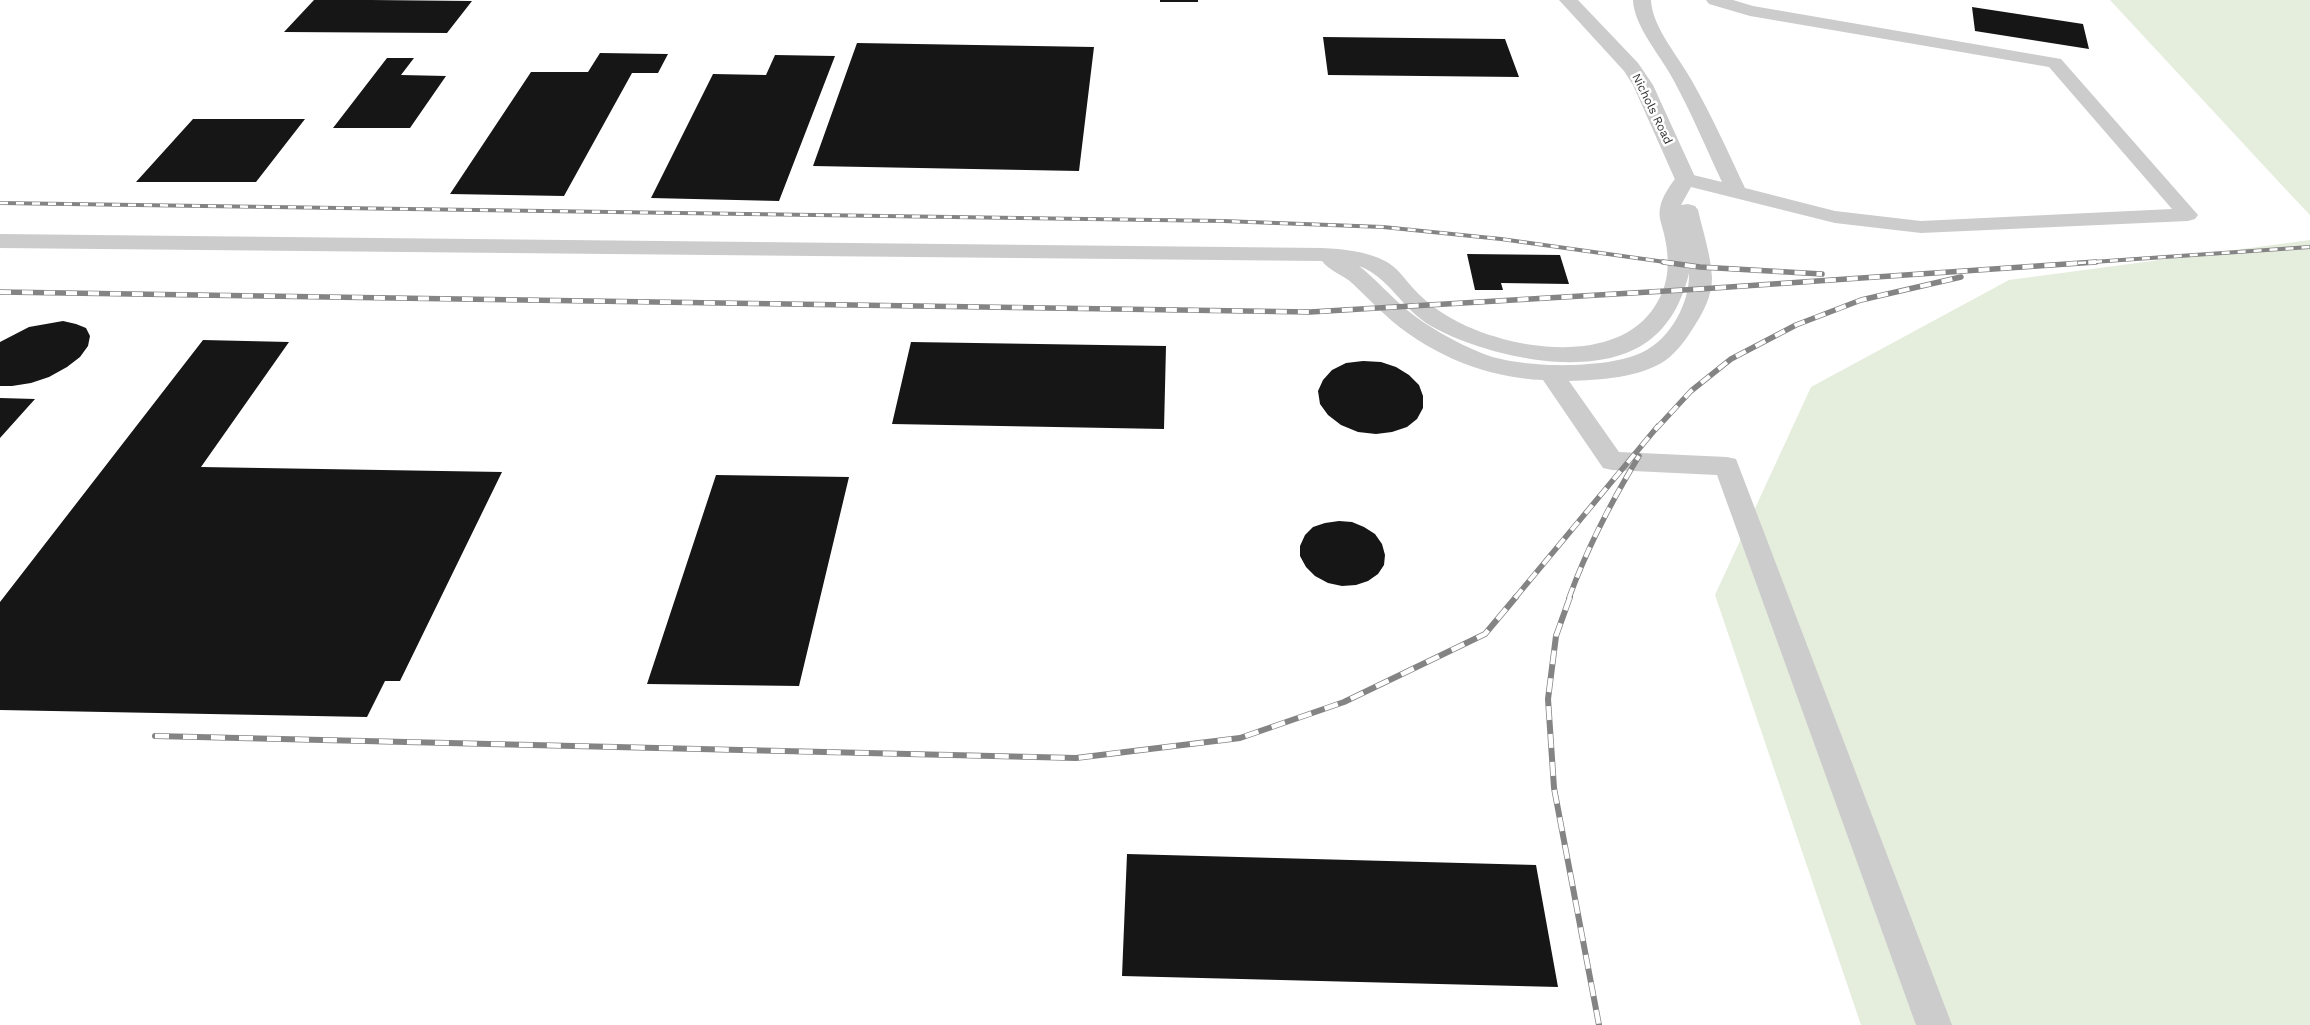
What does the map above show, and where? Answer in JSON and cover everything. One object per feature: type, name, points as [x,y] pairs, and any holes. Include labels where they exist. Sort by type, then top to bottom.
[{"type":"street","name":"Nichols Road","points":[[1568,0],[1631,67],[1643,85],[1685,179]]},
{"type":"lane","points":[[1642,0],[1642,10],[1647,22],[1681,74],[1737,193]]},
{"type":"lane","points":[[1685,179],[1835,217],[1878,224],[1922,227],[2188,215],[2055,63],[1750,11],[1715,0]]},
{"type":"lane","points":[[0,241],[1315,254],[1352,256],[1376,264],[1393,277],[1420,307],[1438,320],[1468,335],[1496,345],[1534,353],[1566,355],[1591,354],[1612,349],[1632,340],[1650,327],[1663,313],[1673,290],[1680,264],[1670,209],[1685,179]]},
{"type":"lane","points":[[1315,254],[1349,268],[1391,308],[1416,328],[1475,360],[1515,370],[1550,372],[1586,372],[1626,366],[1652,357],[1680,332],[1690,316],[1700,289],[1700,267],[1687,209],[1685,179]]},
{"type":"lane","points":[[1550,372],[1612,461],[1727,466],[1934,1025]]},
{"type":"green space","points":[[2110,0],[2310,0],[2310,215],[2291,195]]},
{"type":"green space","points":[[2310,240],[2310,1025],[1861,1025],[1715,595],[1811,387],[2009,280]]},
{"type":"building","points":[[314,0],[472,1],[447,33],[284,32]]},
{"type":"building","points":[[1160,0],[1198,0],[1198,2],[1160,2]]},
{"type":"building","points":[[1972,7],[2083,24],[2089,49],[1975,31]]},
{"type":"building","points":[[1323,37],[1505,39],[1519,77],[1328,75]]},
{"type":"building","points":[[857,43],[1094,47],[1079,171],[813,166]]},
{"type":"building","points":[[600,53],[668,54],[658,73],[632,73],[564,196],[450,194],[531,72],[588,72]]},
{"type":"building","points":[[775,55],[835,56],[779,201],[651,198],[713,74],[766,75]]},
{"type":"building","points":[[387,58],[414,58],[401,75],[446,76],[410,128],[333,128]]},
{"type":"building","points":[[193,119],[305,119],[256,182],[136,182]]},
{"type":"building","points":[[1467,254],[1560,255],[1569,284],[1501,283],[1503,290],[1475,290]]},
{"type":"building","points":[[63,321],[86,328],[90,336],[88,346],[80,357],[49,377],[31,383],[0,386],[0,342],[29,327]]},
{"type":"building","points":[[203,340],[289,342],[201,467],[502,472],[400,681],[385,681],[367,717],[0,710],[0,602]]},
{"type":"building","points":[[911,342],[1166,346],[1164,429],[892,424]]},
{"type":"building","points":[[1363,361],[1381,362],[1396,367],[1409,375],[1419,385],[1423,396],[1423,408],[1417,419],[1407,427],[1392,432],[1376,434],[1358,432],[1341,425],[1328,415],[1320,404],[1318,391],[1323,380],[1332,370],[1346,363]]},
{"type":"building","points":[[0,398],[35,399],[0,438]]},
{"type":"building","points":[[716,475],[849,477],[799,686],[647,684]]},
{"type":"building","points":[[1339,521],[1352,522],[1364,527],[1375,534],[1382,544],[1385,555],[1384,565],[1378,574],[1368,581],[1356,585],[1342,586],[1328,583],[1315,576],[1306,567],[1300,556],[1300,546],[1305,535],[1313,527]]},
{"type":"building","points":[[1127,854],[1536,865],[1558,987],[1122,976]]},
{"type":"railway","points":[[0,203],[1223,221],[1383,227],[1501,239],[1672,263]]},
{"type":"railway","points":[[2078,263],[2310,247]]},
{"type":"railway","points":[[1663,262],[1700,267],[1822,274]]},
{"type":"railway","points":[[0,292],[1310,312],[1700,289],[2096,262]]},
{"type":"railway","points":[[1655,430],[1691,391],[1731,359],[1796,325],[1861,300],[1961,277]]},
{"type":"railway","points":[[1515,598],[1658,426]]},
{"type":"railway","points":[[1569,598],[1600,526],[1639,456]]},
{"type":"railway","points":[[155,736],[1076,758],[1240,738],[1344,702],[1485,634],[1516,597]]},
{"type":"railway","points":[[1570,597],[1556,636],[1548,699],[1554,788],[1599,1025]]}]
